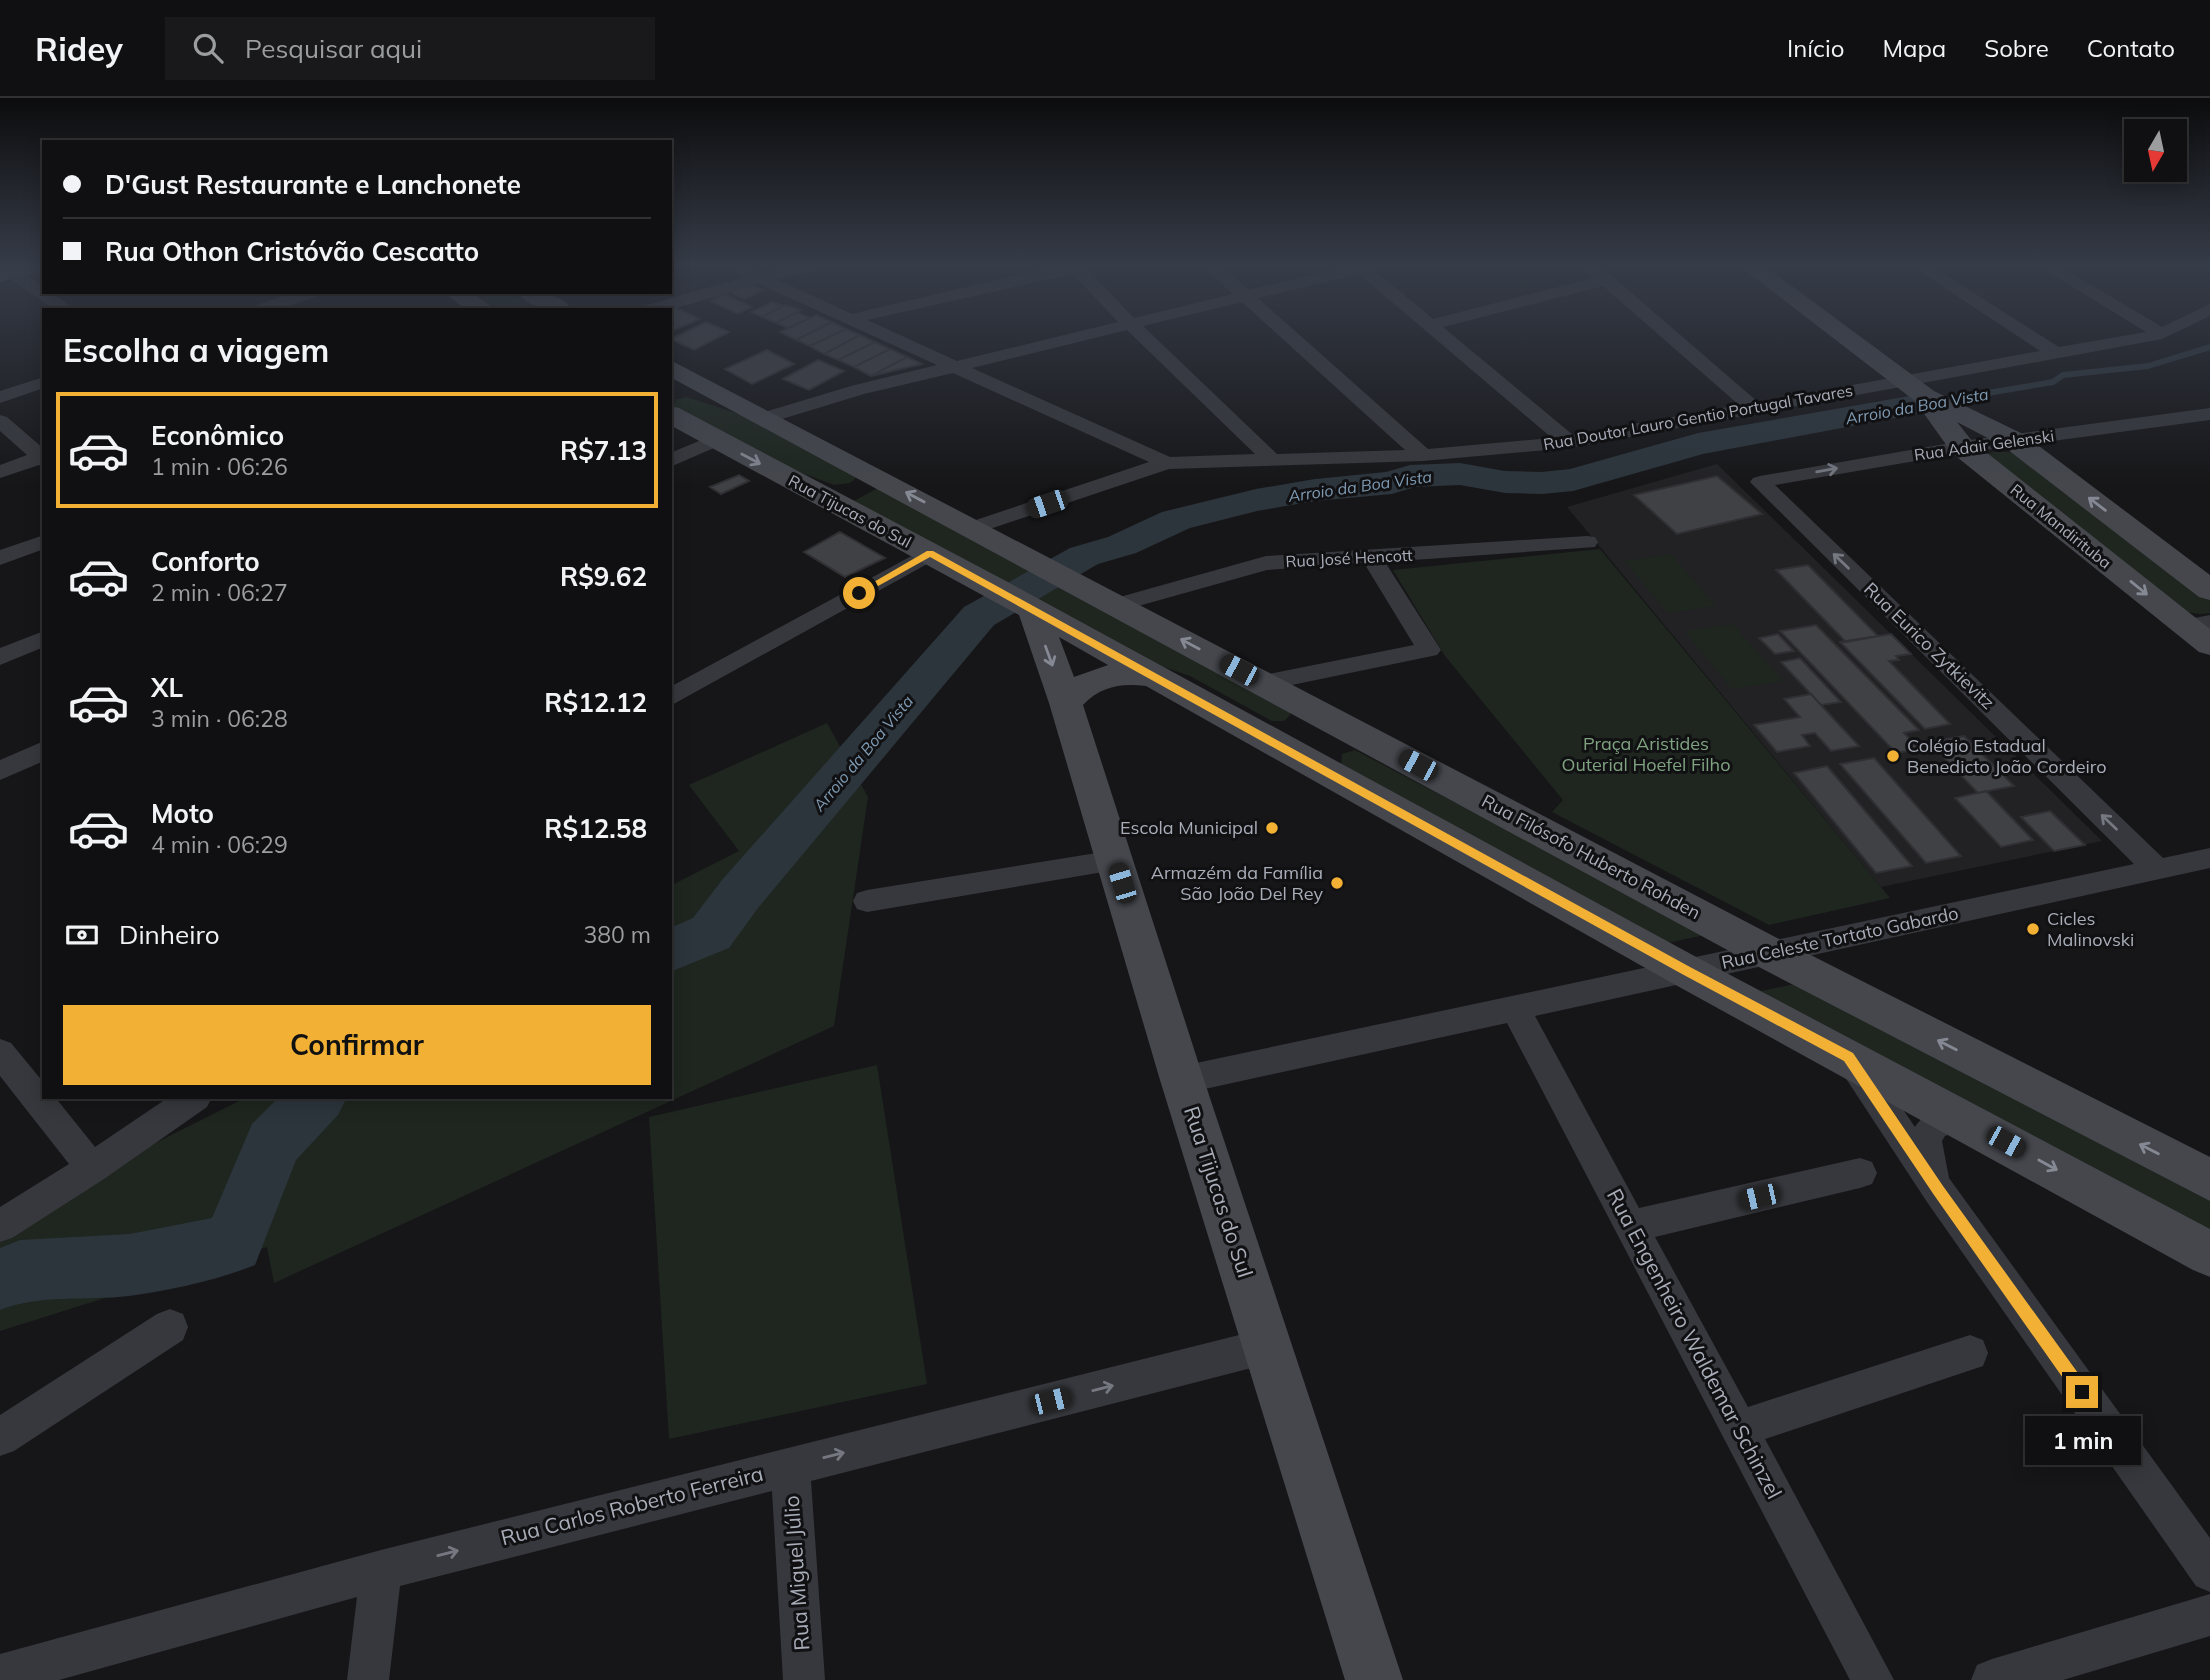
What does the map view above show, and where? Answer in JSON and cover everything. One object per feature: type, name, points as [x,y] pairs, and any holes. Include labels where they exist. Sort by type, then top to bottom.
[{"type":"main road","name":"Rua Mandirituba","points":[[1847,338],[1915,389],[2013,440],[2210,590]]},
{"type":"main road","points":[[672,368],[975,528]]},
{"type":"main road","points":[[672,396],[684,390],[710,387]]},
{"type":"main road","name":"Rua Mandirituba","points":[[1915,389],[1962,447],[2198,624],[2210,645]]},
{"type":"main road","name":"Rua Tijucas do Sul","points":[[672,415],[1031,608],[1066,703],[1182,1080],[1374,1680]]},
{"type":"main road","points":[[817,494],[837,495],[855,489],[865,480],[864,470]]},
{"type":"main road","name":"Rua Filósofo Huberto Rohden","points":[[975,528],[1769,953],[2210,1180]]},
{"type":"main road","points":[[1031,608],[1686,971],[2210,1254]]},
{"type":"main road","points":[[1066,703],[1076,690],[1092,680],[1122,673],[1154,676]]},
{"type":"main road","points":[[1268,739],[1287,737],[1301,729],[1307,717],[1302,704]]},
{"type":"main road","points":[[1333,775],[1323,761],[1326,747],[1340,737],[1370,738]]},
{"type":"street","points":[[892,338],[1167,463]]},
{"type":"street","points":[[765,418],[858,390],[1072,338]]},
{"type":"street","points":[[1144,338],[1272,460]]},
{"type":"street","points":[[1293,338],[1423,455]]},
{"type":"street","points":[[1444,338],[1569,442]]},
{"type":"street","points":[[1673,338],[1755,409]]},
{"type":"street","points":[[2031,338],[2055,353]]},
{"type":"street","name":"Rua Doutor Lauro Gentio Portugal Tavares","points":[[975,528],[1167,463],[1423,455],[1569,442],[1755,409],[1915,389],[2055,353],[2140,338]]},
{"type":"street","points":[[0,397],[42,383]]},
{"type":"street","name":"Rua Adair Gelenski","points":[[1759,481],[1962,447],[2210,414]]},
{"type":"street","points":[[0,421],[42,458]]},
{"type":"street","points":[[672,460],[716,440]]},
{"type":"street","points":[[0,472],[42,458]]},
{"type":"street","name":"Rua Eurico Zytkievitz","points":[[1759,481],[2158,870]]},
{"type":"street","points":[[0,558],[42,542]]},
{"type":"street","name":"Rua José Hencott","points":[[1117,605],[1266,563],[1587,542]]},
{"type":"street","points":[[672,697],[930,553]]},
{"type":"street","points":[[1263,683],[1429,650],[1371,557]]},
{"type":"street","points":[[0,657],[42,639]]},
{"type":"street","points":[[0,771],[42,751]]},
{"type":"street","name":"Rua Celeste Tortato Gabardo","points":[[1182,1080],[2210,859]]},
{"type":"street","points":[[867,901],[1115,860]]},
{"type":"street","name":"Rua Engenheiro Waldemar Schinzel","points":[[1515,1007],[1873,1680]]},
{"type":"street","points":[[0,1052],[92,1168]]},
{"type":"street","points":[[1849,1057],[1938,1191],[2210,1572]]},
{"type":"street","points":[[0,1226],[92,1168],[193,1099]]},
{"type":"street","points":[[1938,1191],[1925,1139],[1934,1125],[1960,1117]]},
{"type":"street","points":[[1632,1227],[1860,1173]]},
{"type":"street","points":[[0,1437],[170,1327]]},
{"type":"street","name":"Rua Carlos Roberto Ferreira","points":[[0,1675],[382,1570],[1267,1346]]},
{"type":"street","points":[[1739,1429],[1970,1353]]},
{"type":"street","name":"Rua Miguel Júlio","points":[[790,1466],[804,1680]]},
{"type":"street","points":[[368,1680],[382,1570]]},
{"type":"street","points":[[1992,1680],[2210,1615]]},
{"type":"shaded area","name":"Colégio Estadual Benedicto João Cordeiro","points":[[1717,464],[2102,841],[1881,887],[1567,507]]},
{"type":"green space","points":[[687,397],[748,417],[857,477],[850,483],[834,485],[776,463],[672,408],[676,399]]},
{"type":"green space","points":[[1996,451],[2016,453],[2210,599],[2210,613],[2182,611],[1988,454]]},
{"type":"green space","points":[[878,488],[1290,711],[1290,715],[1284,721],[1272,721],[1190,676],[1149,662],[852,502]]},
{"type":"green space","name":"Praça Aristides Outerial Hoefel Filho","points":[[1600,549],[1890,898],[1769,925],[1552,812],[1563,800],[1445,656],[1393,570]]},
{"type":"green space","points":[[1671,554],[1716,606],[1668,613],[1624,561]]},
{"type":"green space","points":[[1733,624],[1783,681],[1732,689],[1684,631]]},
{"type":"green space","points":[[827,723],[868,797],[834,1026],[274,1283],[267,1247],[0,1331],[0,1221],[243,1099],[672,1099],[672,885],[739,851],[689,785]]},
{"type":"green space","points":[[1355,750],[1456,803],[1512,826],[1710,934],[1667,943],[1341,764],[1342,754]]},
{"type":"green space","points":[[1800,983],[2210,1198],[2210,1238],[1756,992]]},
{"type":"green space","points":[[877,1065],[927,1384],[669,1439],[649,1117]]},
{"type":"building","points":[[672,338],[718,338],[694,350]]},
{"type":"building","points":[[800,338],[827,338],[810,346],[796,340]]},
{"type":"building","points":[[827,338],[855,338],[824,354],[810,346]]},
{"type":"building","points":[[855,338],[866,338],[875,342],[838,360],[824,354]]},
{"type":"building","points":[[875,342],[890,349],[854,367],[838,360]]},
{"type":"building","points":[[890,349],[907,357],[871,376],[854,367]]},
{"type":"building","points":[[767,350],[794,364],[752,384],[725,369]]},
{"type":"building","points":[[907,357],[922,364],[871,376]]},
{"type":"building","points":[[818,360],[844,371],[809,390],[783,379]]},
{"type":"building","points":[[739,475],[749,481],[721,494],[710,487]]},
{"type":"building","points":[[1717,476],[1762,514],[1677,534],[1634,495]]},
{"type":"building","points":[[840,532],[885,558],[845,577],[804,552]]},
{"type":"building","points":[[1808,565],[1878,636],[1846,642],[1776,570]]},
{"type":"building","points":[[1816,625],[1919,730],[1904,733],[1919,749],[1896,753],[1780,631]]},
{"type":"building","points":[[1778,634],[1794,651],[1775,654],[1759,638]]},
{"type":"building","points":[[1891,634],[1911,654],[1896,656],[1899,660],[1889,661],[1950,724],[1925,729],[1840,642]]},
{"type":"building","points":[[1800,658],[1841,702],[1821,705],[1781,662]]},
{"type":"building","points":[[1811,694],[1859,746],[1831,751],[1815,733],[1802,735],[1810,746],[1777,752],[1754,725],[1800,717],[1784,699]]},
{"type":"building","points":[[1964,736],[2014,786],[1978,793],[1929,742]]},
{"type":"building","points":[[1874,758],[1961,856],[1926,863],[1840,764]]},
{"type":"building","points":[[1827,766],[1912,866],[1876,873],[1794,773]]},
{"type":"building","points":[[1986,791],[2033,840],[2001,847],[1955,798]]},
{"type":"building","points":[[2050,811],[2085,845],[2054,851],[2021,817]]},
{"type":"waterway","name":"Arroio da Boa Vista","points":[[1940,401],[2053,382],[2063,375],[2148,366],[2210,347]]},
{"type":"waterway","name":"Arroio da Boa Vista","points":[[672,950],[711,933],[740,894],[979,616],[1084,556],[1122,545],[1176,520],[1256,500],[1315,490],[1392,483],[1410,476],[1460,474],[1505,482],[1542,483],[1573,480],[1698,444],[1915,405]]},
{"type":"waterway","name":"Arroio da Boa Vista","points":[[0,1279],[20,1271],[130,1265],[233,1244],[273,1143],[316,1099]]},
{"type":"place","name":"Colégio Estadual Benedicto João Cordeiro","points":[[1893,756]]},
{"type":"place","name":"Escola Municipal","points":[[1272,828]]},
{"type":"place","name":"Armazém da Família São João Del Rey","points":[[1337,883]]},
{"type":"place","name":"Cicles Malinovski","points":[[2033,929]]},
{"type":"route","points":[[859,593],[930,553],[1686,971],[1849,1057],[1938,1191],[2082,1392]]}]
